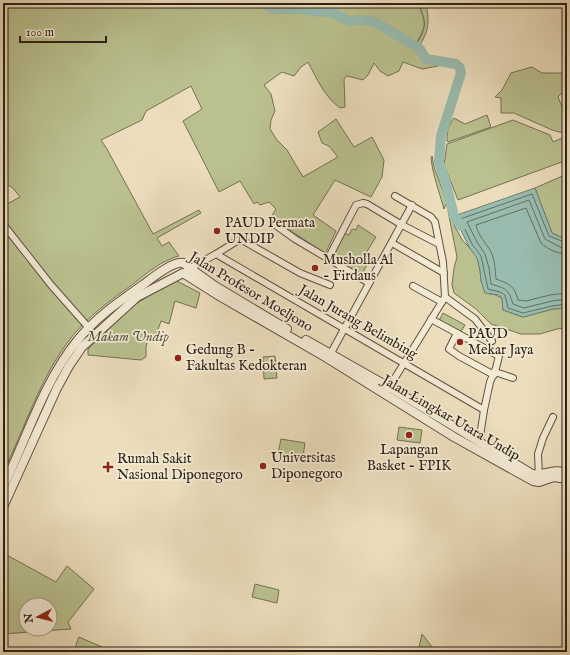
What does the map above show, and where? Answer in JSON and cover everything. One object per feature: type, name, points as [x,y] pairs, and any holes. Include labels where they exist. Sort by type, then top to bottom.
[{"type":"street","points":[[395,196],[412,205],[432,218],[435,222],[443,262],[444,299],[387,391],[479,442],[490,382],[499,356],[431,320]]},
{"type":"street","points":[[328,259],[356,205],[359,203],[371,206],[402,225],[439,244]]},
{"type":"street","points":[[329,356],[412,205]]},
{"type":"street","points":[[3,224],[50,285],[89,328]]},
{"type":"street","points":[[274,224],[295,239],[368,283]]},
{"type":"street","points":[[3,507],[57,388],[69,366],[82,347],[137,297],[186,271],[237,241],[242,240],[300,273],[330,285]]},
{"type":"street","points":[[392,243],[444,273]]},
{"type":"street","name":"Jalan Jurang Belimbing","points":[[216,254],[344,327],[484,410]]},
{"type":"street","name":"Jalan Profesor Moeljono","points":[[3,487],[54,376],[77,341],[107,310],[168,268],[178,263],[182,263],[186,271]]},
{"type":"street","name":"Jalan Lingkar Utara Undip","points":[[186,271],[227,301],[329,356],[387,391],[454,437],[533,481],[539,478]]},
{"type":"street","points":[[413,286],[444,299],[475,320],[492,341]]},
{"type":"street","points":[[456,333],[449,349],[459,356],[494,373],[513,378]]},
{"type":"street","points":[[539,478],[538,454],[543,438],[553,417]]},
{"type":"street","name":"Jalan Lingkar Utara Undip","points":[[479,442],[539,478]]},
{"type":"street","points":[[539,478],[554,471],[567,473]]},
{"type":"street","points":[[539,478],[554,477],[567,479]]},
{"type":"green space","points":[[3,3],[426,3],[428,24],[426,34],[420,45],[427,57],[436,58],[438,66],[422,69],[403,62],[399,71],[388,76],[380,71],[374,63],[368,75],[363,80],[347,76],[344,79],[345,107],[340,108],[325,93],[308,62],[301,67],[294,76],[282,72],[264,85],[271,94],[275,111],[271,120],[270,129],[277,140],[287,150],[303,177],[338,157],[329,146],[322,143],[318,132],[336,119],[354,147],[372,137],[384,160],[382,177],[371,197],[335,180],[313,215],[336,231],[325,254],[271,217],[276,209],[269,202],[260,205],[257,202],[254,204],[240,181],[219,192],[183,121],[202,109],[191,86],[146,111],[142,120],[101,140],[153,234],[199,210],[201,213],[157,238],[162,246],[169,242],[179,256],[154,268],[108,302],[92,315],[71,338],[50,369],[3,473],[3,203],[7,204],[20,197],[13,188],[3,182]]},
{"type":"green space","points":[[532,67],[542,73],[567,73],[567,94],[563,92],[558,97],[563,109],[567,112],[567,134],[552,130],[514,113],[501,113],[501,98],[495,97],[502,90],[511,73]]},
{"type":"green space","points":[[487,115],[491,127],[448,142],[447,141],[448,128],[454,118],[465,124]]},
{"type":"green space","points":[[513,120],[550,135],[553,142],[567,136],[567,160],[458,200],[444,165],[447,144]]},
{"type":"green space","points":[[432,156],[434,167],[447,202],[444,209],[433,171]]},
{"type":"green space","points":[[567,174],[567,240],[552,233],[535,188]]},
{"type":"green space","points":[[450,210],[455,227],[463,241],[477,257],[481,281],[489,294],[502,298],[503,310],[523,317],[553,309],[567,308],[567,328],[540,334],[521,334],[491,324],[476,309],[454,293],[452,285],[457,257],[448,211]]},
{"type":"green space","points":[[358,225],[376,237],[361,261],[367,265],[362,274],[332,259],[331,255],[344,233],[349,235],[352,229],[356,230]]},
{"type":"green space","name":"Makam Undip","points":[[177,281],[200,293],[196,308],[175,301],[169,324],[161,321],[154,341],[148,340],[146,357],[141,360],[88,355],[88,349],[134,305]]},
{"type":"green space","points":[[443,313],[465,325],[460,333],[439,321]]},
{"type":"green space","points":[[275,356],[277,378],[264,379],[263,357]]},
{"type":"green space","name":"Lapangan Basket - FPIK","points":[[399,427],[422,430],[420,443],[397,440]]},
{"type":"green space","points":[[281,439],[305,443],[303,457],[278,453]]},
{"type":"green space","points":[[3,553],[56,582],[67,566],[94,589],[68,622],[71,629],[58,630],[58,597],[18,597],[18,633],[3,634]]},
{"type":"green space","points":[[255,584],[279,590],[277,603],[252,597]]},
{"type":"green space","points":[[422,634],[436,652],[418,652]]},
{"type":"green space","points":[[79,637],[102,647],[101,652],[79,652],[74,650]]},
{"type":"water","points":[[535,188],[552,233],[567,240],[567,308],[553,309],[523,317],[503,310],[502,298],[499,295],[485,293],[481,281],[477,258],[469,247],[454,216]]},
{"type":"waterway","points":[[263,3],[274,9],[300,9],[331,12],[349,21],[365,20],[377,23],[420,49],[426,59],[456,64],[460,68],[461,73],[441,136],[439,162],[454,216],[461,226]]},
{"type":"waterway","points":[[415,46],[424,29],[423,15],[418,3]]},
{"type":"place","name":"PAUD Permata UNDIP","points":[[217,231]]},
{"type":"place","name":"Musholla Al - Firdaus","points":[[315,268]]},
{"type":"place","name":"PAUD Mekar Jaya","points":[[460,342]]},
{"type":"place","name":"Gedung B - Fakultas Kedokteran","points":[[178,358]]},
{"type":"place","name":"Lapangan Basket - FPIK","points":[[409,435]]},
{"type":"place","name":"Universitas Diponegoro","points":[[263,466]]},
{"type":"place","name":"Rumah Sakit Nasional Diponegoro","points":[[108,467]]}]
